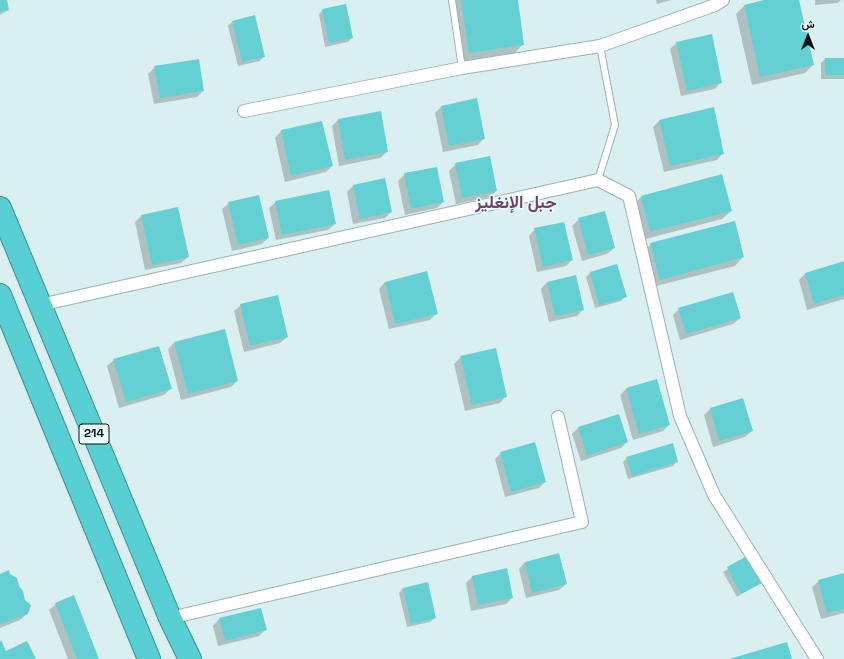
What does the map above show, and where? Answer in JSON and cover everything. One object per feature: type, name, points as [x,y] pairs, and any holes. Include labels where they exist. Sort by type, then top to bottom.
[{"type":"highway","name":"214","points":[[0,208],[170,618],[190,659]]},
{"type":"highway","name":"214","points":[[0,295],[149,659]]},
{"type":"street","points":[[244,111],[462,68],[600,46],[715,5],[723,0]]},
{"type":"street","points":[[40,305],[598,180],[629,196],[680,416],[714,495],[817,659]]},
{"type":"street","points":[[170,618],[582,522],[558,417]]},
{"type":"lane","points":[[452,0],[462,68]]},
{"type":"lane","points":[[598,180],[616,125],[600,46]]},
{"type":"building","points":[[0,0],[7,0],[9,10],[0,12]]},
{"type":"building","points":[[461,0],[518,0],[524,45],[469,53]]},
{"type":"building","points":[[764,0],[799,0],[814,65],[760,77],[744,5]]},
{"type":"building","points":[[346,4],[353,38],[329,43],[322,9]]},
{"type":"building","points":[[255,15],[265,57],[242,62],[232,21]]},
{"type":"building","points":[[712,34],[722,83],[687,91],[676,42]]},
{"type":"building","points":[[825,58],[844,58],[844,75],[825,75]]},
{"type":"building","points":[[199,59],[204,91],[160,98],[154,66]]},
{"type":"building","points":[[477,98],[485,139],[449,146],[441,106]]},
{"type":"building","points":[[714,107],[724,154],[670,166],[659,120]]},
{"type":"building","points":[[381,111],[388,152],[345,160],[338,119]]},
{"type":"building","points":[[322,121],[333,166],[291,176],[281,130]]},
{"type":"building","points":[[490,156],[497,191],[462,198],[455,163]]},
{"type":"building","points":[[437,167],[444,202],[411,209],[404,173]]},
{"type":"building","points":[[722,174],[732,211],[650,232],[641,196]]},
{"type":"building","points":[[385,178],[392,212],[360,219],[353,185]]},
{"type":"building","points":[[329,190],[336,224],[282,235],[275,201]]},
{"type":"building","points":[[259,195],[269,238],[238,245],[228,202]]},
{"type":"building","points":[[178,207],[189,257],[152,265],[141,215]]},
{"type":"building","points":[[605,211],[615,248],[588,255],[578,218]]},
{"type":"building","points":[[735,221],[744,257],[660,280],[650,243]]},
{"type":"building","points":[[564,222],[573,260],[543,267],[534,228]]},
{"type":"building","points":[[844,261],[844,295],[814,304],[805,273]]},
{"type":"building","points":[[617,264],[627,297],[599,305],[590,272]]},
{"type":"building","points":[[427,271],[438,314],[395,324],[385,282]]},
{"type":"building","points":[[576,275],[584,310],[555,316],[547,282]]},
{"type":"building","points":[[733,292],[741,318],[686,334],[678,308]]},
{"type":"building","points":[[278,295],[288,337],[250,346],[240,304]]},
{"type":"building","points":[[225,329],[238,381],[188,394],[174,342]]},
{"type":"building","points":[[159,346],[172,389],[126,402],[113,359]]},
{"type":"building","points":[[496,348],[507,397],[472,405],[460,356]]},
{"type":"building","points":[[657,379],[670,425],[639,434],[626,388]]},
{"type":"building","points":[[743,398],[753,431],[719,441],[710,408]]},
{"type":"building","points":[[619,414],[628,442],[587,456],[578,427]]},
{"type":"building","points":[[535,442],[546,482],[511,492],[500,452]]},
{"type":"building","points":[[673,443],[678,462],[632,476],[626,457]]},
{"type":"building","points":[[559,553],[567,584],[532,593],[525,562]]},
{"type":"building","points":[[747,556],[762,583],[741,594],[727,567]]},
{"type":"building","points":[[507,568],[513,598],[478,605],[472,576]]},
{"type":"building","points":[[9,570],[10,574],[17,578],[25,600],[31,605],[28,614],[0,624],[0,574]]},
{"type":"building","points":[[844,573],[844,609],[827,613],[818,580]]},
{"type":"building","points":[[428,582],[436,618],[411,624],[403,588]]},
{"type":"building","points":[[74,595],[99,659],[77,659],[55,603]]},
{"type":"building","points":[[261,608],[267,630],[225,641],[219,618]]},
{"type":"building","points":[[1,640],[6,651],[27,641],[36,659],[0,659]]},
{"type":"building","points":[[787,642],[792,659],[729,659]]},
{"type":"district","name":"جبل الإنغليز","points":[[516,203]]}]
